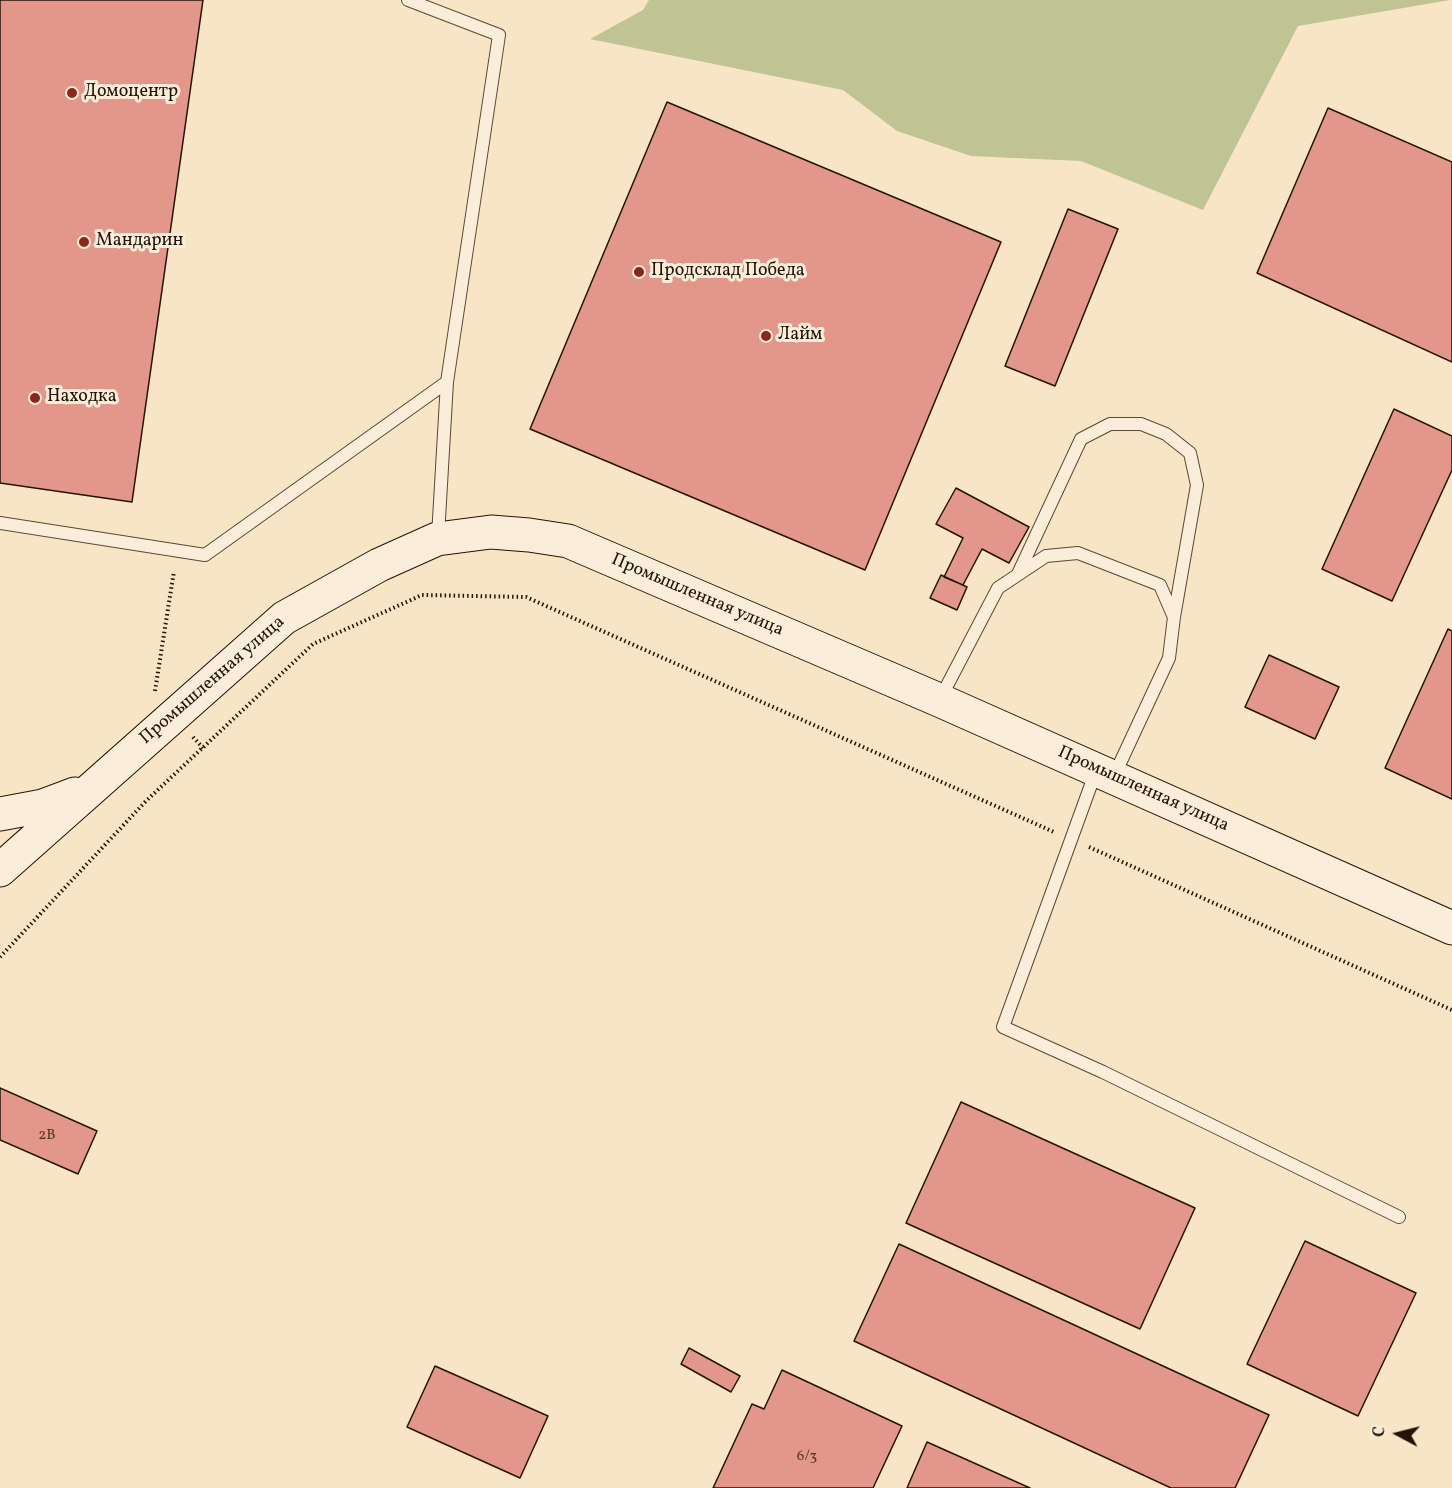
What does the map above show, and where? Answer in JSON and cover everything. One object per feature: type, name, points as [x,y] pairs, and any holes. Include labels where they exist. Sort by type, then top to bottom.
[{"type":"main road","name":"Промышленная улица","points":[[0,870],[284,618],[379,565],[437,539],[491,532],[568,541],[939,700],[1452,928]]},
{"type":"main road","points":[[0,814],[43,806],[88,790]]},
{"type":"lane","points":[[408,0],[499,35],[447,382],[437,539]]},
{"type":"lane","points":[[0,523],[205,555],[447,382]]},
{"type":"lane","points":[[1018,574],[1081,439],[1110,424],[1141,424],[1166,434],[1190,453],[1197,484],[1169,658],[1071,839],[1003,1027],[1399,1217]]},
{"type":"lane","points":[[939,700],[998,588],[1046,556],[1078,553],[1160,585],[1174,617]]},
{"type":"path","points":[[176,563],[155,695],[203,748]]},
{"type":"path","points":[[0,957],[146,801],[313,645],[423,595],[526,597],[1452,1010]]},
{"type":"green space","points":[[649,0],[1450,0],[1298,26],[1203,210],[1081,161],[971,156],[897,131],[843,90],[590,39],[643,10]]},
{"type":"building","name":"Мандарин","points":[[0,0],[203,0],[132,502],[0,483]]},
{"type":"building","name":"Лайм","points":[[667,102],[1001,242],[865,570],[530,429]]},
{"type":"building","points":[[1328,108],[1452,162],[1452,362],[1257,273]]},
{"type":"building","points":[[1068,209],[1118,229],[1055,386],[1005,366]]},
{"type":"building","points":[[1394,409],[1452,436],[1452,470],[1392,601],[1322,569]]},
{"type":"building","points":[[956,488],[1029,527],[1009,563],[982,549],[963,585],[944,577],[963,538],[936,524]]},
{"type":"building","points":[[941,575],[967,587],[957,610],[930,598]]},
{"type":"building","points":[[1448,629],[1452,631],[1452,799],[1385,768]]},
{"type":"building","points":[[1269,655],[1339,687],[1315,739],[1245,707]]},
{"type":"building","points":[[0,1088],[97,1131],[78,1174],[0,1140]]},
{"type":"building","points":[[961,1102],[1195,1208],[1140,1329],[906,1223]]},
{"type":"building","points":[[1305,1241],[1416,1293],[1358,1416],[1247,1364]]},
{"type":"building","points":[[899,1244],[1269,1415],[1235,1488],[1171,1488],[854,1341]]},
{"type":"building","points":[[689,1348],[740,1376],[731,1392],[681,1364]]},
{"type":"building","points":[[435,1366],[548,1416],[520,1478],[407,1427]]},
{"type":"building","points":[[782,1370],[902,1426],[873,1488],[713,1488],[752,1404],[764,1409]]},
{"type":"building","points":[[927,1442],[1030,1488],[907,1488]]},
{"type":"place","name":"Домоцентр","points":[[72,93]]},
{"type":"place","name":"Мандарин","points":[[84,242]]},
{"type":"place","name":"Продсклад Победа","points":[[639,272]]},
{"type":"place","name":"Лайм","points":[[766,336]]},
{"type":"place","name":"Находка","points":[[35,398]]}]
